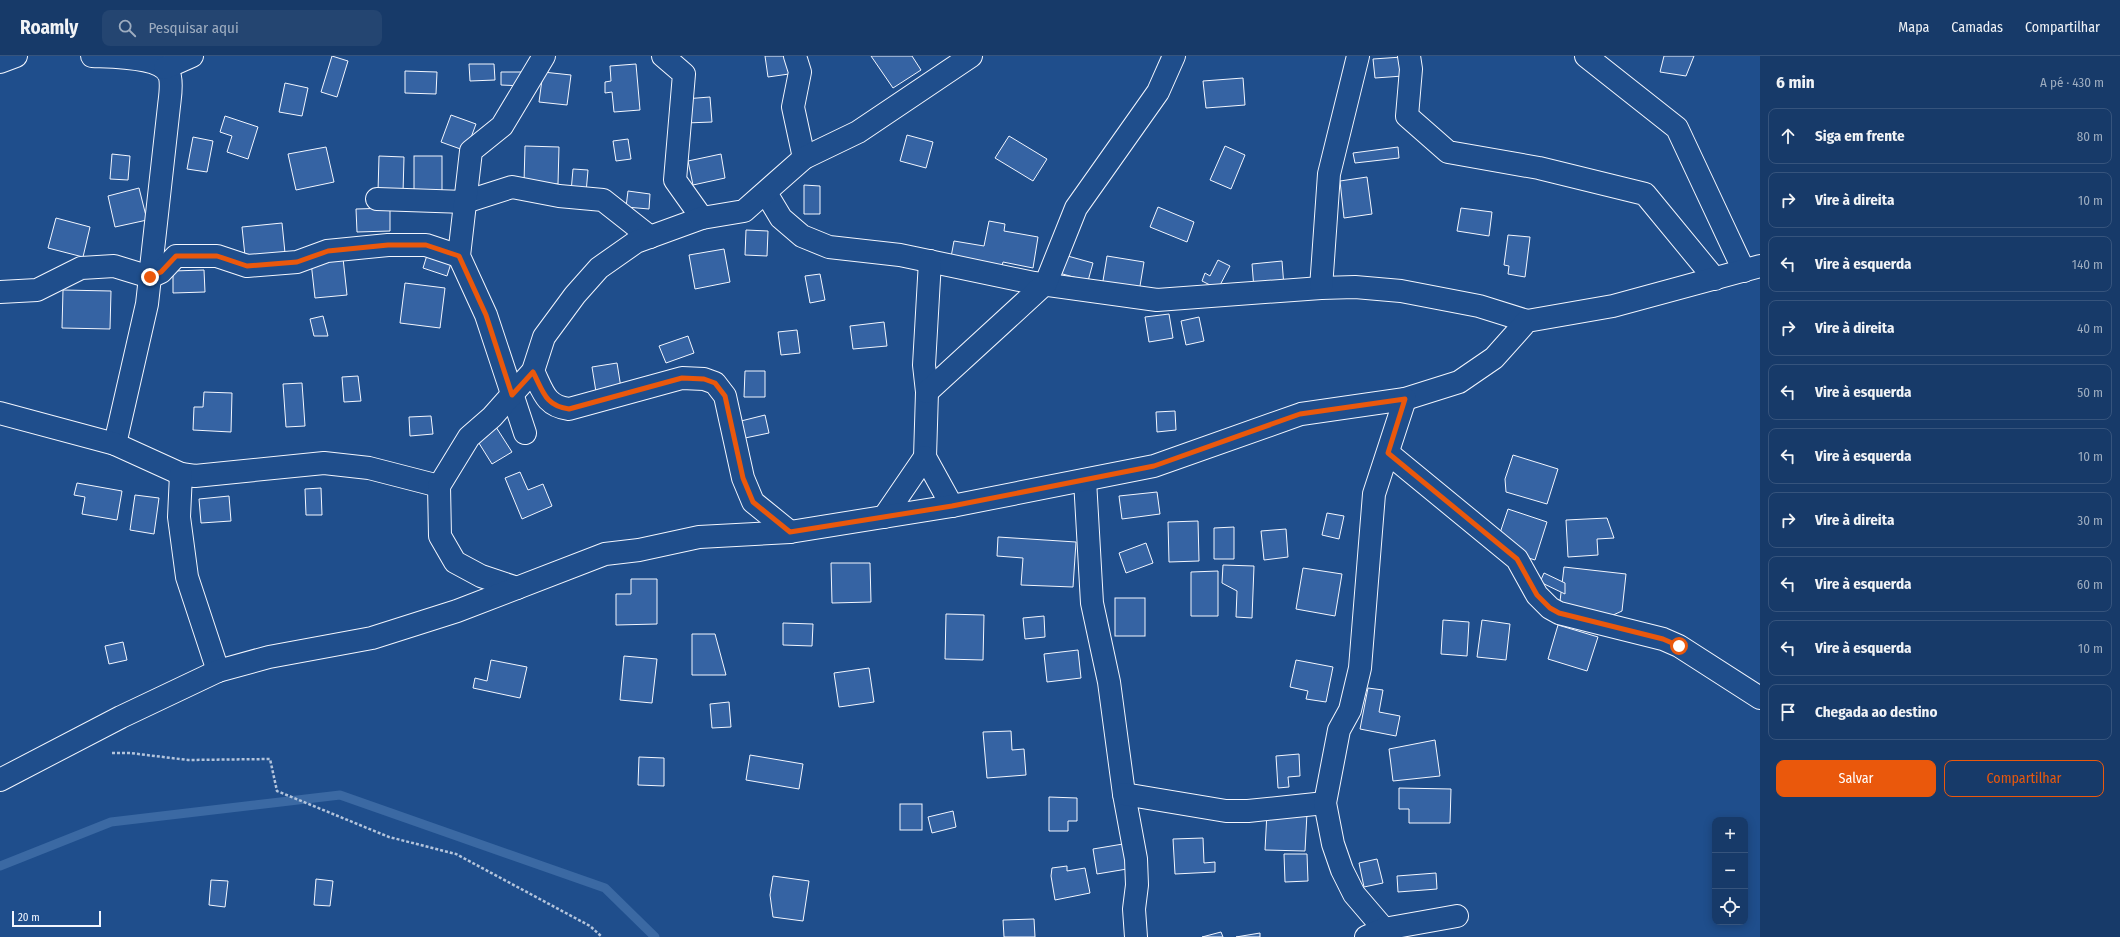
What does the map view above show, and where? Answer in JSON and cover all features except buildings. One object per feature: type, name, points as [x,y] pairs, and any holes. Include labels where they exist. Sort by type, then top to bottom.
[{"type":"street","points":[[0,62],[16,56]]},
{"type":"street","points":[[92,56],[152,61],[165,68],[170,77],[170,92],[147,304],[115,444]]},
{"type":"street","points":[[165,68],[192,56]]},
{"type":"street","points":[[526,433],[486,315],[459,256],[471,151],[502,126],[544,56]]},
{"type":"street","points":[[663,56],[684,74],[675,180],[702,218]]},
{"type":"street","points":[[795,56],[800,72],[793,107],[804,158]]},
{"type":"street","points":[[517,588],[481,576],[454,562],[440,536],[439,486],[469,437],[492,418],[533,372],[544,337],[574,295],[599,268],[636,242],[702,218],[744,211],[804,158],[858,132],[971,56]]},
{"type":"street","points":[[927,392],[1046,283],[1076,208],[1158,92],[1174,56]]},
{"type":"street","points":[[1321,288],[1329,174],[1358,56]]},
{"type":"street","points":[[1409,56],[1411,69],[1407,116],[1448,152],[1540,168],[1645,194],[1715,279]]},
{"type":"street","points":[[766,193],[781,218],[802,236],[829,247],[900,255],[1034,283],[1046,283],[1113,295],[1157,300],[1321,288],[1355,287],[1401,290],[1479,306],[1527,321],[1613,306],[1752,268],[1677,128],[1586,56]]},
{"type":"street","points":[[377,198],[465,202],[512,187],[559,196],[603,200],[650,237]]},
{"type":"street","points":[[0,292],[37,290],[81,268],[114,266],[150,277],[161,272],[176,256],[217,256],[247,266],[297,262],[328,251],[388,245],[426,245],[459,256]]},
{"type":"street","points":[[930,261],[924,365],[927,392],[925,457],[952,506]]},
{"type":"street","points":[[0,780],[121,717],[218,671],[269,657],[372,638],[457,611],[605,554],[639,550],[699,537],[790,532],[884,517],[952,506],[1154,466],[1300,414],[1405,399],[1459,382],[1494,358],[1527,321]]},
{"type":"street","points":[[533,372],[548,401],[556,407],[569,409],[682,378],[704,379],[715,383],[725,396],[743,478],[753,502],[790,532]]},
{"type":"street","points":[[1405,399],[1374,494],[1360,668],[1356,693],[1350,710],[1339,730],[1326,803],[1333,844],[1342,870],[1375,933],[1457,916]]},
{"type":"street","points":[[0,413],[115,444],[181,474],[195,476],[324,464],[369,468],[439,486]]},
{"type":"street","points":[[1388,453],[1517,559],[1537,595],[1550,608],[1559,613],[1663,639],[1679,646],[1760,698]]},
{"type":"street","points":[[884,517],[925,457]]},
{"type":"street","points":[[181,474],[178,517],[187,577],[218,671]]},
{"type":"street","points":[[1085,480],[1092,603],[1109,682],[1124,794],[1136,859],[1137,885],[1134,909],[1136,937]]},
{"type":"street","points":[[1124,794],[1226,811],[1248,811],[1326,803]]},
{"type":"path","points":[[108,753],[130,753],[188,760],[270,759],[277,791],[389,837],[456,854],[590,926],[602,937]]},
{"type":"waterway","points":[[0,866],[111,822],[340,795],[605,888],[655,937]]},
{"type":"route","points":[[150,277],[161,272],[176,256],[217,256],[247,266],[297,262],[328,251],[388,245],[426,245],[459,256],[486,315],[512,395],[533,372],[548,401],[556,407],[569,409],[682,378],[704,379],[715,383],[725,396],[743,478],[753,502],[790,532],[952,506],[1015,492],[1154,466],[1300,414],[1405,399],[1388,453],[1517,559],[1537,595],[1550,608],[1559,613],[1663,639],[1679,646]]}]
